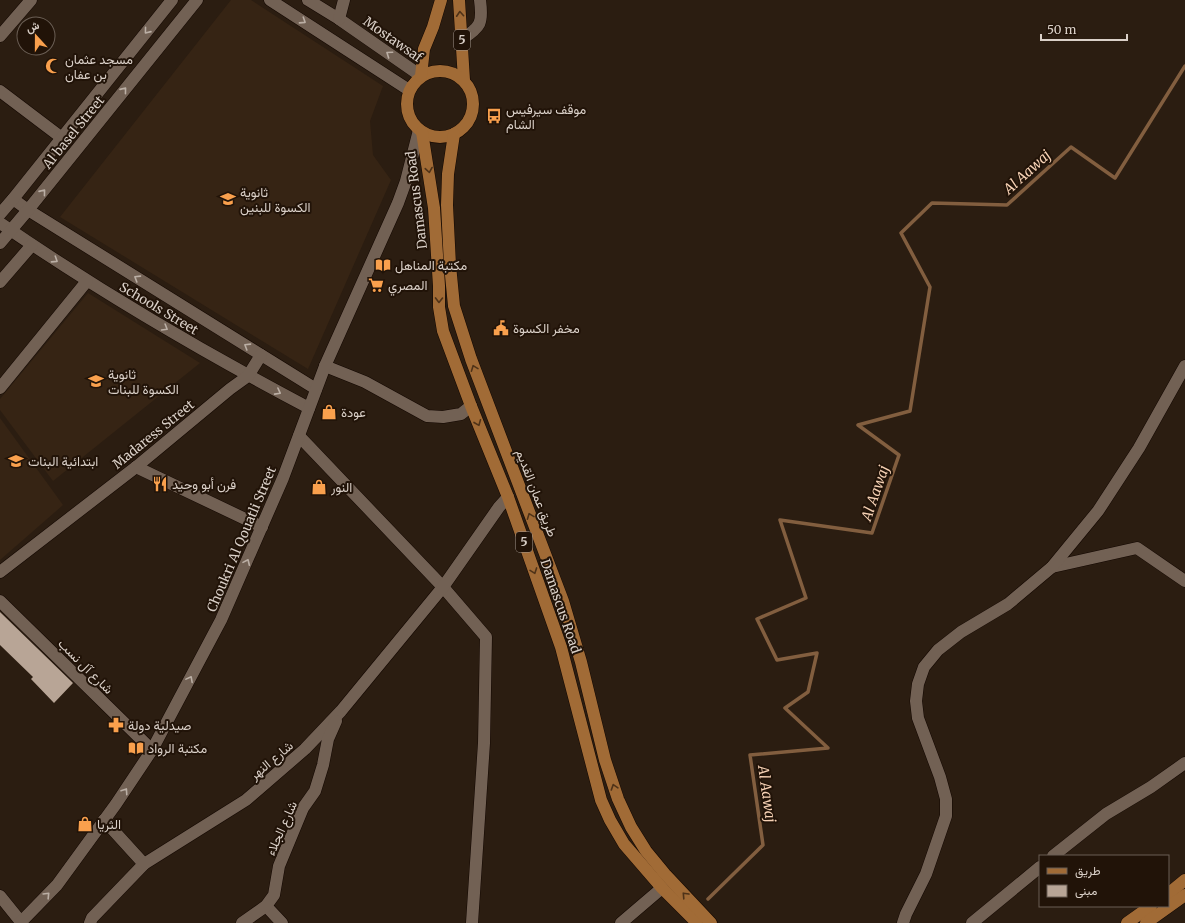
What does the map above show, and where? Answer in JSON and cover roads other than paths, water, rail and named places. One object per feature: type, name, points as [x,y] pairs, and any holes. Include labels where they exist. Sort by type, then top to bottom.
[{"type":"main road","points":[[421,76],[424,49],[433,27],[441,0]]},
{"type":"main road","name":"5","points":[[459,0],[464,80]]},
{"type":"main road","points":[[443,70],[455,74],[464,80],[470,89],[473,99],[473,110],[469,120],[454,134],[443,137],[432,136],[420,131],[412,122],[407,112],[406,101],[409,90],[414,82],[421,76],[432,71],[443,70]]},
{"type":"main road","name":"Damascus Road","points":[[420,131],[434,208],[439,307],[443,331],[471,406],[508,497],[561,646],[601,800],[610,820],[624,844],[662,888],[696,923]]},
{"type":"main road","name":"طريق عمان القديم","points":[[454,134],[448,174],[446,205],[450,265],[454,306],[470,359],[563,601],[581,662],[605,760],[618,799],[631,827],[646,851],[711,923]]},
{"type":"main road","points":[[1169,893],[1185,880]]},
{"type":"main road","points":[[1169,906],[1185,895]]},
{"type":"main road","points":[[1127,923],[1150,907]]},
{"type":"main road","points":[[1146,923],[1168,907]]},
{"type":"street","points":[[0,36],[30,0]]},
{"type":"street","name":"Al basel Street","points":[[0,214],[172,0]]},
{"type":"street","name":"Al basel Street","points":[[0,243],[197,0]]},
{"type":"street","points":[[270,0],[409,90]]},
{"type":"street","name":"Mostawsaf","points":[[308,0],[339,19],[421,76]]},
{"type":"street","points":[[339,19],[344,0]]},
{"type":"street","points":[[462,39],[475,31],[480,23],[482,12],[480,0]]},
{"type":"street","points":[[0,91],[62,138]]},
{"type":"street","name":"Choukri Al Qouatli Street","points":[[21,923],[57,885],[152,750],[221,620],[262,527],[299,436],[325,366],[398,203],[406,181],[420,131]]},
{"type":"street","name":"Schools Street","points":[[13,199],[28,210],[316,389]]},
{"type":"street","name":"Schools Street","points":[[0,223],[87,281],[248,376],[309,408]]},
{"type":"street","points":[[0,282],[32,245]]},
{"type":"street","points":[[0,388],[87,281]]},
{"type":"street","name":"Madaress Street","points":[[0,572],[136,467],[230,389],[248,376],[261,355]]},
{"type":"street","points":[[325,366],[365,382],[427,416],[442,417],[461,414],[471,406]]},
{"type":"street","points":[[903,923],[926,874],[946,816],[946,799],[940,778],[918,718],[916,701],[918,684],[924,667],[938,650],[961,632],[1008,604],[1052,567],[1098,512],[1139,448],[1185,366]]},
{"type":"street","points":[[299,436],[486,637],[484,743],[472,923]]},
{"type":"street","points":[[136,467],[262,527]]},
{"type":"street","name":"شارع النهر","points":[[90,923],[92,918],[144,864],[246,800],[305,749],[341,711],[442,588],[499,507],[508,497]]},
{"type":"street","points":[[1052,567],[1137,548],[1185,581]]},
{"type":"street","name":"شارع آل نسب","points":[[0,601],[152,750]]},
{"type":"street","name":"شارع الجلاء","points":[[242,923],[266,906],[274,895],[279,866],[303,808],[315,791],[324,765],[328,739],[341,711]]},
{"type":"street","points":[[1055,855],[1106,814],[1151,787],[1185,763]]},
{"type":"street","points":[[104,820],[144,864]]},
{"type":"street","points":[[972,923],[1039,868]]},
{"type":"street","points":[[621,923],[662,888]]},
{"type":"street","points":[[0,896],[21,923]]},
{"type":"street","points":[[266,906],[282,923]]},
{"type":"waterway","name":"Al Aawaj","points":[[708,899],[763,845],[750,755],[828,748],[785,708],[808,692],[817,653],[777,660],[757,619],[806,598],[780,520],[872,533],[899,455],[858,425],[910,411],[930,287],[901,233],[932,203],[1007,205],[1071,147],[1115,178],[1185,66]]},
{"type":"place","name":"مسجد عثمان بن عفان","points":[[53,66]]},
{"type":"place","name":"موقف سيرفيس الشام","points":[[494,116]]},
{"type":"place","name":"ثانوية الكسوة للبنين","points":[[228,199]]},
{"type":"place","name":"مكتبة المناهل","points":[[383,265]]},
{"type":"place","name":"المصري","points":[[376,285]]},
{"type":"place","name":"مخفر الكسوة","points":[[501,328]]},
{"type":"place","name":"ثانوية الكسوة للبنات","points":[[96,381]]},
{"type":"place","name":"عودة","points":[[329,412]]},
{"type":"place","name":"ابتدائية البنات","points":[[16,461]]},
{"type":"place","name":"فرن أبو وحيد","points":[[160,484]]},
{"type":"place","name":"النور","points":[[319,487]]},
{"type":"place","name":"صيدلية دولة","points":[[116,725]]},
{"type":"place","name":"مكتبة الرواد","points":[[136,748]]},
{"type":"place","name":"الثريا","points":[[85,824]]}]
